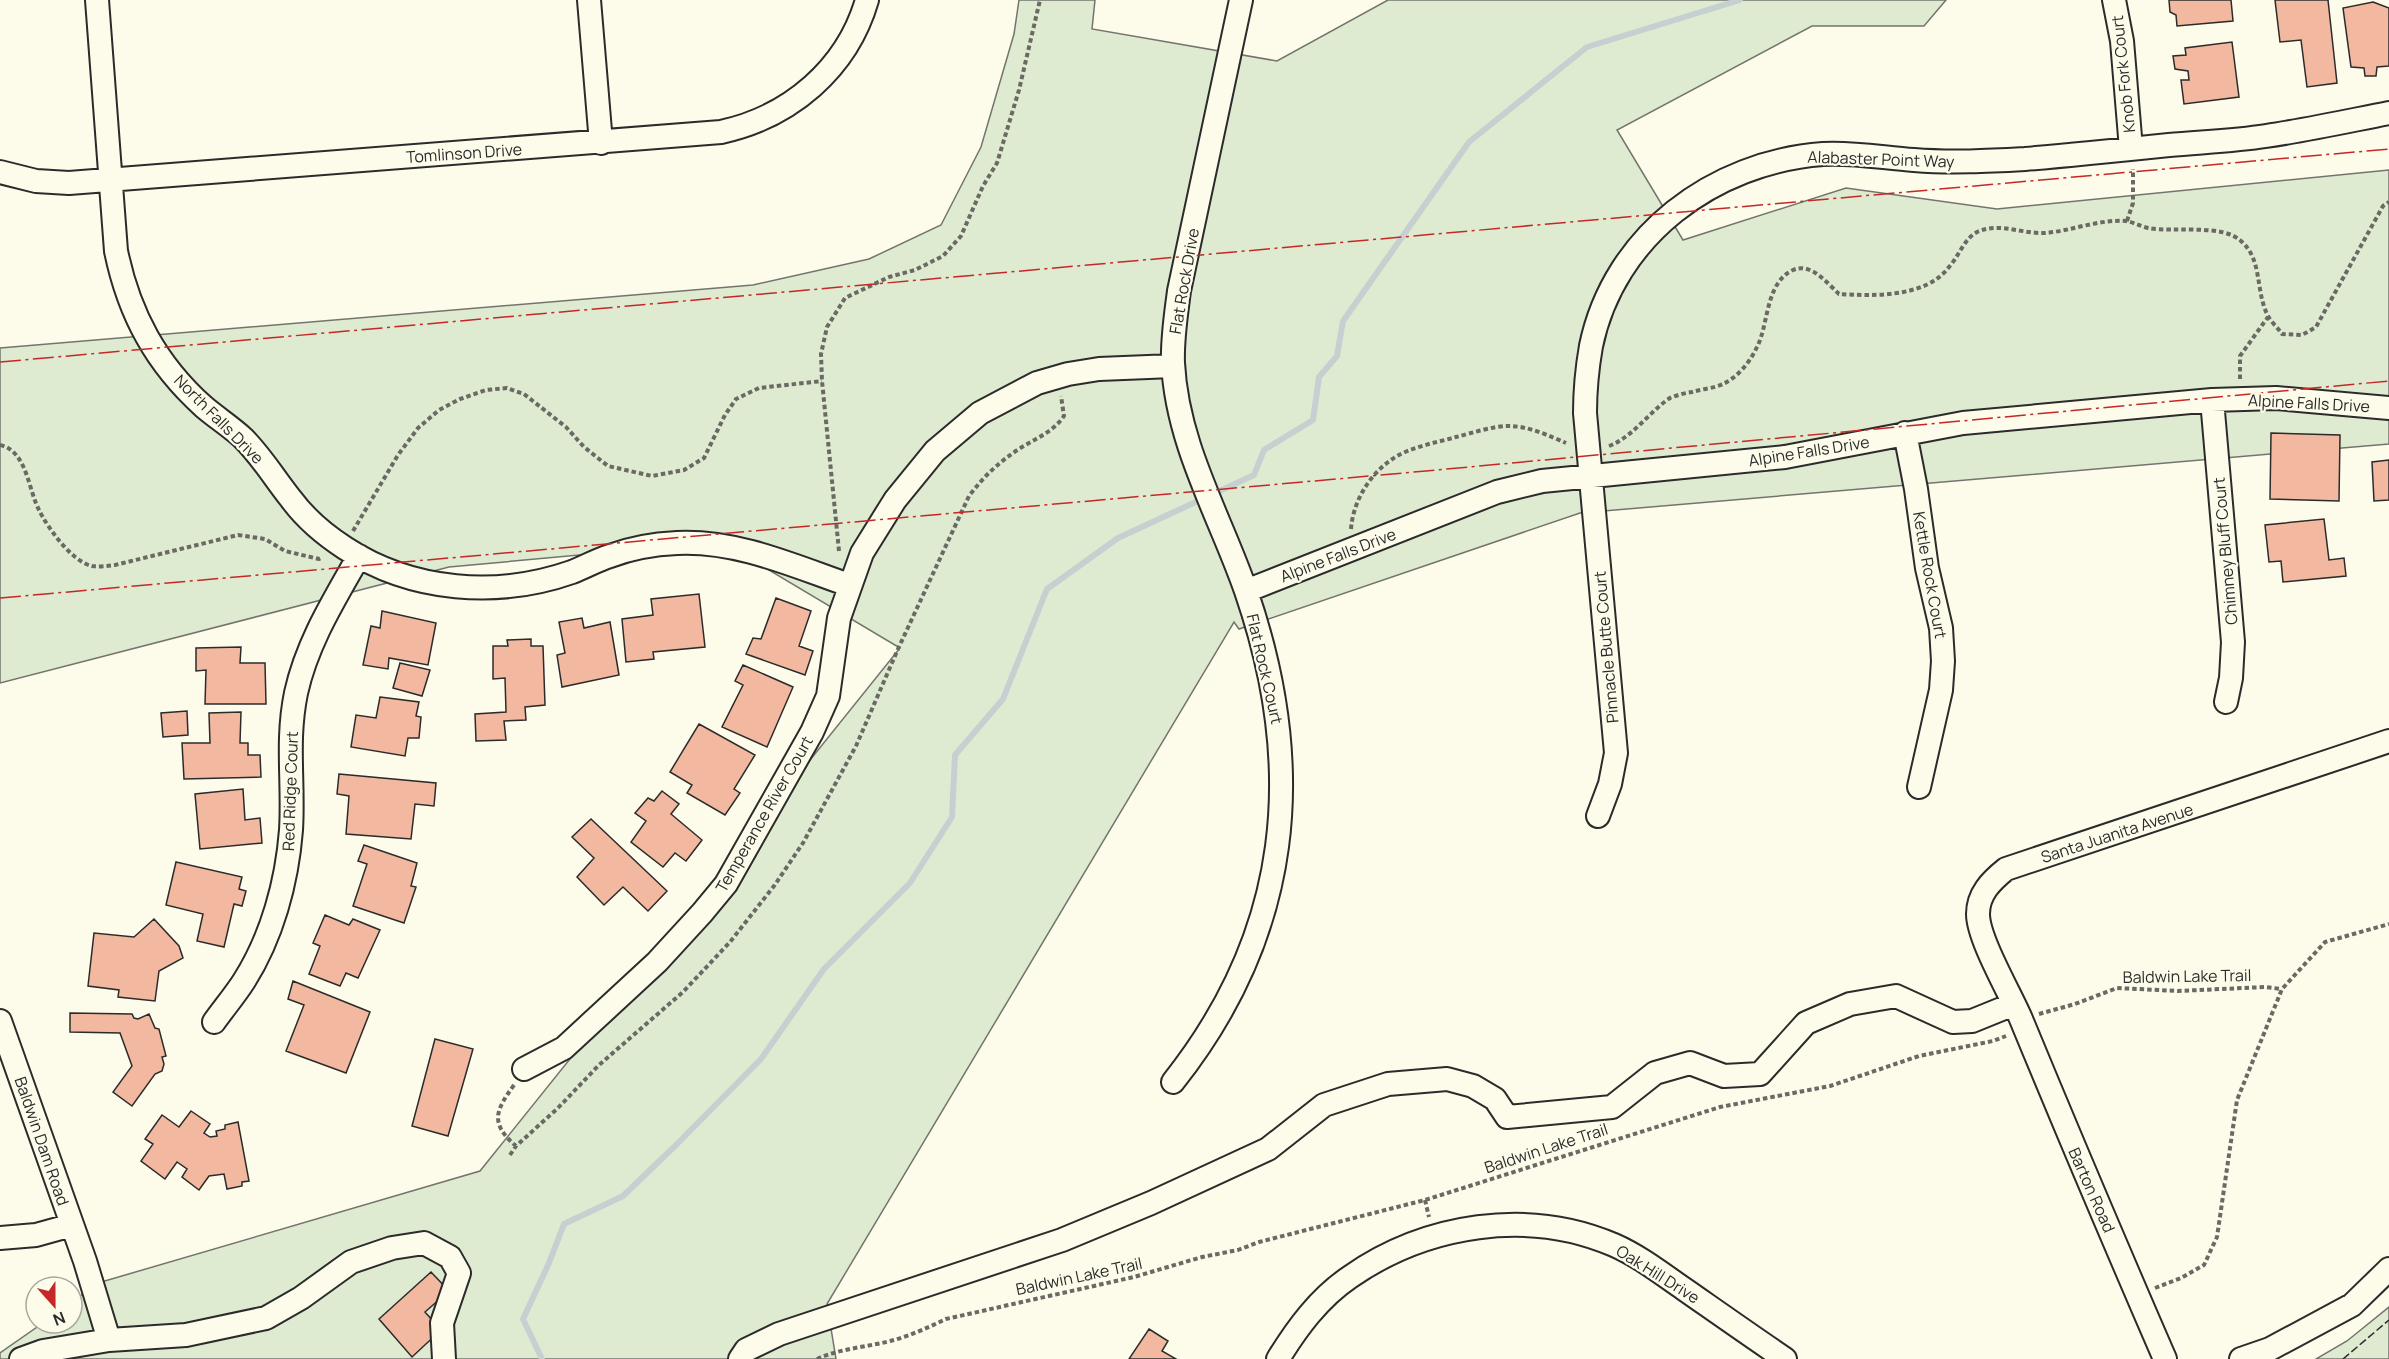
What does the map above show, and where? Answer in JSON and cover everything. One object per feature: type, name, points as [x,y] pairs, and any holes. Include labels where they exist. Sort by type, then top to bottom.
[{"type":"street","name":"North Falls Drive","points":[[97,0],[116,251],[122,279],[136,318],[176,379],[248,444],[292,501],[316,526],[351,552],[394,573],[427,583],[462,588],[501,588],[535,583],[572,572],[610,556],[642,547],[677,543],[714,544],[750,552],[849,585]]},
{"type":"street","points":[[590,0],[601,143]]},
{"type":"street","name":"Tomlinson Drive","points":[[0,172],[36,181],[69,183],[110,181],[721,132],[740,128],[776,113],[808,91],[836,62],[856,29],[867,0]]},
{"type":"street","name":"Flat Rock Drive","points":[[1241,0],[1179,291],[1173,336],[1173,366],[1184,427],[1202,482],[1246,591]]},
{"type":"street","name":"Knob Fork Court","points":[[2114,0],[2122,41],[2131,149]]},
{"type":"street","name":"Alabaster Point Way","points":[[1590,476],[1585,383],[1592,344],[1612,288],[1641,244],[1668,216],[1692,197],[1726,178],[1754,166],[1792,157],[1826,154],[1916,160],[1980,161],[2264,136],[2389,113]]},
{"type":"street","name":"Temperance River Court","points":[[524,1069],[564,1048],[657,962],[726,884],[812,732],[828,696],[839,618],[862,553],[895,500],[935,452],[980,413],[1037,384],[1068,374],[1099,369],[1173,366]]},
{"type":"street","name":"Alpine Falls Drive","points":[[1246,591],[1497,492],[1542,481],[1785,458],[1963,423],[2212,400],[2286,399],[2389,408]]},
{"type":"street","name":"Chimney Bluff Court","points":[[2212,400],[2233,642],[2231,678],[2226,702]]},
{"type":"street","name":"Kettle Rock Court","points":[[1905,433],[1916,489],[1927,568],[1941,628],[1943,661],[1941,690],[1919,787]]},
{"type":"street","name":"Pinnacle Butte Court","points":[[1590,476],[1616,753],[1610,784],[1598,816]]},
{"type":"street","name":"Red Ridge Court","points":[[214,1022],[244,980],[265,939],[278,902],[287,862],[291,828],[289,756],[296,693],[305,662],[351,552]]},
{"type":"street","name":"Flat Rock Court","points":[[1173,1082],[1211,1029],[1234,986],[1257,933],[1268,894],[1279,837],[1282,788],[1279,728],[1274,693],[1246,591]]},
{"type":"street","name":"Santa Juanita Avenue","points":[[2018,1012],[1981,932],[1978,915],[1985,890],[1992,880],[2006,869],[2389,741]]},
{"type":"street","points":[[740,1359],[746,1350],[779,1334],[1062,1240],[1150,1203],[1268,1149],[1324,1106],[1388,1084],[1447,1079],[1473,1086],[1495,1099],[1507,1117],[1612,1107],[1655,1073],[1690,1063],[1724,1076],[1760,1074],[1806,1023],[1850,1004],[1896,996],[1953,1022],[1972,1021],[2018,1012]]},
{"type":"street","name":"Barton Road","points":[[2018,1012],[2065,1129],[2165,1359]]},
{"type":"street","name":"Baldwin Dam Road","points":[[0,1021],[85,1261],[109,1340]]},
{"type":"street","name":"Oak Hill Drive","points":[[1278,1359],[1298,1327],[1321,1302],[1348,1278],[1382,1256],[1416,1242],[1490,1224],[1554,1227],[1583,1234],[1615,1246],[1644,1262],[1785,1359]]},
{"type":"street","points":[[0,1238],[36,1235],[72,1225]]},
{"type":"street","points":[[21,1359],[43,1351],[109,1340],[186,1335],[266,1318],[301,1298],[351,1262],[392,1248],[424,1243],[450,1257],[459,1273],[442,1323],[444,1359]]},
{"type":"street","points":[[2241,1359],[2270,1348],[2352,1305],[2389,1269]]},
{"type":"path","points":[[849,585],[840,551],[822,381],[821,354],[827,327],[844,298],[889,277],[915,270],[943,256],[961,236],[983,186],[997,163],[1019,90],[1040,0]]},
{"type":"path","points":[[2127,221],[2133,203],[2134,177],[2131,149]]},
{"type":"path","points":[[1349,550],[1352,513],[1367,484],[1392,460],[1422,446],[1510,426],[1547,435],[1588,453],[1622,441],[1646,417],[1673,397],[1723,384],[1745,367],[1758,347],[1772,293],[1783,278],[1793,270],[1806,269],[1813,272],[1839,294],[1869,296],[1905,292],[1942,276],[1957,258],[1968,238],[1978,232],[1998,227],[2043,233],[2127,221],[2149,228],[2222,232],[2240,239],[2255,256],[2258,284],[2268,317],[2282,334],[2302,335],[2316,327],[2383,206],[2389,202]]},
{"type":"path","points":[[2241,399],[2240,356],[2268,317]]},
{"type":"path","points":[[0,445],[7,446],[15,453],[39,510],[66,549],[84,564],[94,567],[115,565],[238,535],[265,540],[285,551],[319,559],[351,552],[398,455],[418,428],[439,410],[460,399],[486,390],[507,388],[524,394],[566,427],[584,447],[608,466],[652,476],[684,470],[704,458],[725,415],[736,399],[759,388],[822,381]]},
{"type":"path","points":[[2137,1295],[2181,1278],[2204,1265],[2217,1237],[2237,1100],[2282,989],[2325,942],[2389,924]]},
{"type":"path","name":"Baldwin Lake Trail","points":[[817,1359],[893,1340],[924,1330],[946,1318],[1134,1277],[1202,1257],[1238,1250],[1259,1242],[1425,1200],[1720,1107],[1830,1086],[1919,1056],[2004,1038],[2018,1012],[2117,988],[2178,991],[2265,987],[2282,989]]},
{"type":"path","points":[[516,1146],[501,1130],[497,1120],[501,1103],[524,1069]]},
{"type":"green space","points":[[1019,0],[1095,0],[1092,29],[1277,61],[1388,0],[1946,0],[1924,26],[1812,26],[1617,130],[1683,240],[1846,188],[1997,209],[2389,170],[2389,444],[1580,513],[1239,629],[1234,622],[827,1304],[836,1359],[0,1359],[0,1353],[26,1335],[84,1335],[84,1293],[98,1283],[480,1171],[900,648],[722,542],[449,567],[0,683],[0,348],[753,285],[869,259],[941,225],[981,147],[1014,34]]},
{"type":"green space","points":[[2389,1307],[2389,1359],[2316,1359],[2347,1341]]},
{"type":"building","points":[[2169,0],[2231,0],[2233,21],[2177,26],[2176,15],[2170,12]]},
{"type":"building","points":[[2275,0],[2328,0],[2337,83],[2307,87],[2301,40],[2280,42]]},
{"type":"building","points":[[2373,2],[2389,8],[2389,66],[2377,67],[2376,76],[2365,76],[2364,68],[2351,67],[2343,8]]},
{"type":"building","points":[[2232,42],[2239,97],[2184,104],[2181,80],[2189,80],[2188,71],[2175,69],[2173,56],[2186,55],[2185,48]]},
{"type":"building","points":[[2271,433],[2340,435],[2339,501],[2270,499]]},
{"type":"building","points":[[2389,460],[2389,500],[2374,501],[2372,462]]},
{"type":"building","points":[[2324,519],[2329,560],[2344,558],[2346,576],[2283,582],[2281,561],[2269,562],[2265,525]]},
{"type":"building","points":[[699,594],[705,647],[653,652],[654,659],[626,662],[622,619],[653,615],[651,599]]},
{"type":"building","points":[[776,598],[811,611],[799,646],[813,651],[805,675],[746,654],[753,638],[761,639]]},
{"type":"building","points":[[382,611],[436,623],[428,665],[389,658],[388,669],[363,665],[371,626],[380,628]]},
{"type":"building","points":[[582,618],[584,628],[610,622],[619,675],[562,687],[557,655],[565,653],[559,622]]},
{"type":"building","points":[[531,639],[531,646],[543,646],[545,705],[525,707],[526,720],[504,721],[506,740],[476,741],[475,714],[506,712],[505,678],[493,679],[493,646],[508,646],[507,640]]},
{"type":"building","points":[[241,647],[240,663],[265,663],[266,704],[205,704],[206,670],[196,671],[196,648]]},
{"type":"building","points":[[400,663],[430,670],[422,696],[393,688]]},
{"type":"building","points":[[743,665],[793,687],[767,747],[722,727],[743,685],[735,681]]},
{"type":"building","points":[[380,697],[419,702],[416,716],[421,717],[419,738],[408,738],[405,756],[351,747],[356,715],[376,718]]},
{"type":"building","points":[[187,711],[188,735],[163,737],[161,713]]},
{"type":"building","points":[[241,712],[240,743],[248,743],[248,755],[260,755],[261,777],[184,779],[182,743],[210,743],[209,713]]},
{"type":"building","points":[[699,724],[755,755],[734,789],[740,793],[725,815],[687,793],[692,785],[670,772]]},
{"type":"building","points":[[339,774],[436,783],[434,806],[415,804],[411,839],[346,834],[349,796],[337,794]]},
{"type":"building","points":[[243,789],[245,820],[260,818],[262,843],[200,849],[195,794]]},
{"type":"building","points":[[662,791],[679,804],[671,814],[702,840],[686,861],[675,853],[663,867],[631,842],[646,821],[635,813],[648,798],[654,801]]},
{"type":"building","points":[[591,819],[667,891],[648,911],[623,887],[604,905],[577,877],[594,858],[572,837]]},
{"type":"building","points":[[364,845],[417,863],[411,886],[416,887],[404,923],[353,906],[367,864],[358,861]]},
{"type":"building","points":[[176,862],[242,877],[239,889],[246,891],[242,906],[234,904],[224,947],[197,941],[203,914],[166,905]]},
{"type":"building","points":[[325,915],[349,925],[353,919],[380,930],[358,978],[346,973],[340,986],[309,974],[320,946],[313,943]]},
{"type":"building","points":[[154,919],[179,946],[183,958],[159,971],[155,1001],[118,997],[119,990],[88,986],[94,933],[134,937]]},
{"type":"building","points":[[293,981],[370,1012],[346,1073],[286,1051],[304,1005],[288,999]]},
{"type":"building","points":[[70,1013],[132,1014],[138,1019],[149,1014],[155,1028],[159,1029],[166,1056],[162,1057],[164,1064],[162,1071],[155,1074],[132,1106],[113,1092],[132,1066],[120,1033],[70,1032]]},
{"type":"building","points":[[435,1039],[473,1049],[448,1136],[412,1126]]},
{"type":"building","points":[[191,1111],[210,1124],[204,1133],[210,1137],[217,1136],[216,1131],[225,1129],[225,1125],[238,1122],[249,1181],[242,1182],[242,1186],[227,1189],[224,1174],[209,1176],[199,1190],[182,1177],[187,1169],[177,1162],[165,1179],[141,1161],[153,1144],[145,1139],[162,1115],[179,1127]]},
{"type":"building","points":[[431,1272],[449,1291],[425,1312],[441,1330],[412,1357],[379,1319]]},
{"type":"building","points":[[1149,1329],[1168,1341],[1162,1351],[1176,1359],[1129,1359]]},
{"type":"waterway","points":[[542,1359],[523,1319],[564,1224],[623,1196],[676,1145],[761,1059],[824,969],[910,883],[952,817],[955,755],[1003,699],[1047,589],[1118,538],[1254,475],[1264,450],[1313,420],[1319,377],[1337,356],[1343,321],[1469,142],[1587,47],[1740,0]]},
{"type":"fence","points":[[2343,1359],[2389,1320]]},
{"type":"power","points":[[0,362],[2389,149]]},
{"type":"power","points":[[0,598],[1426,471],[2389,381]]}]
